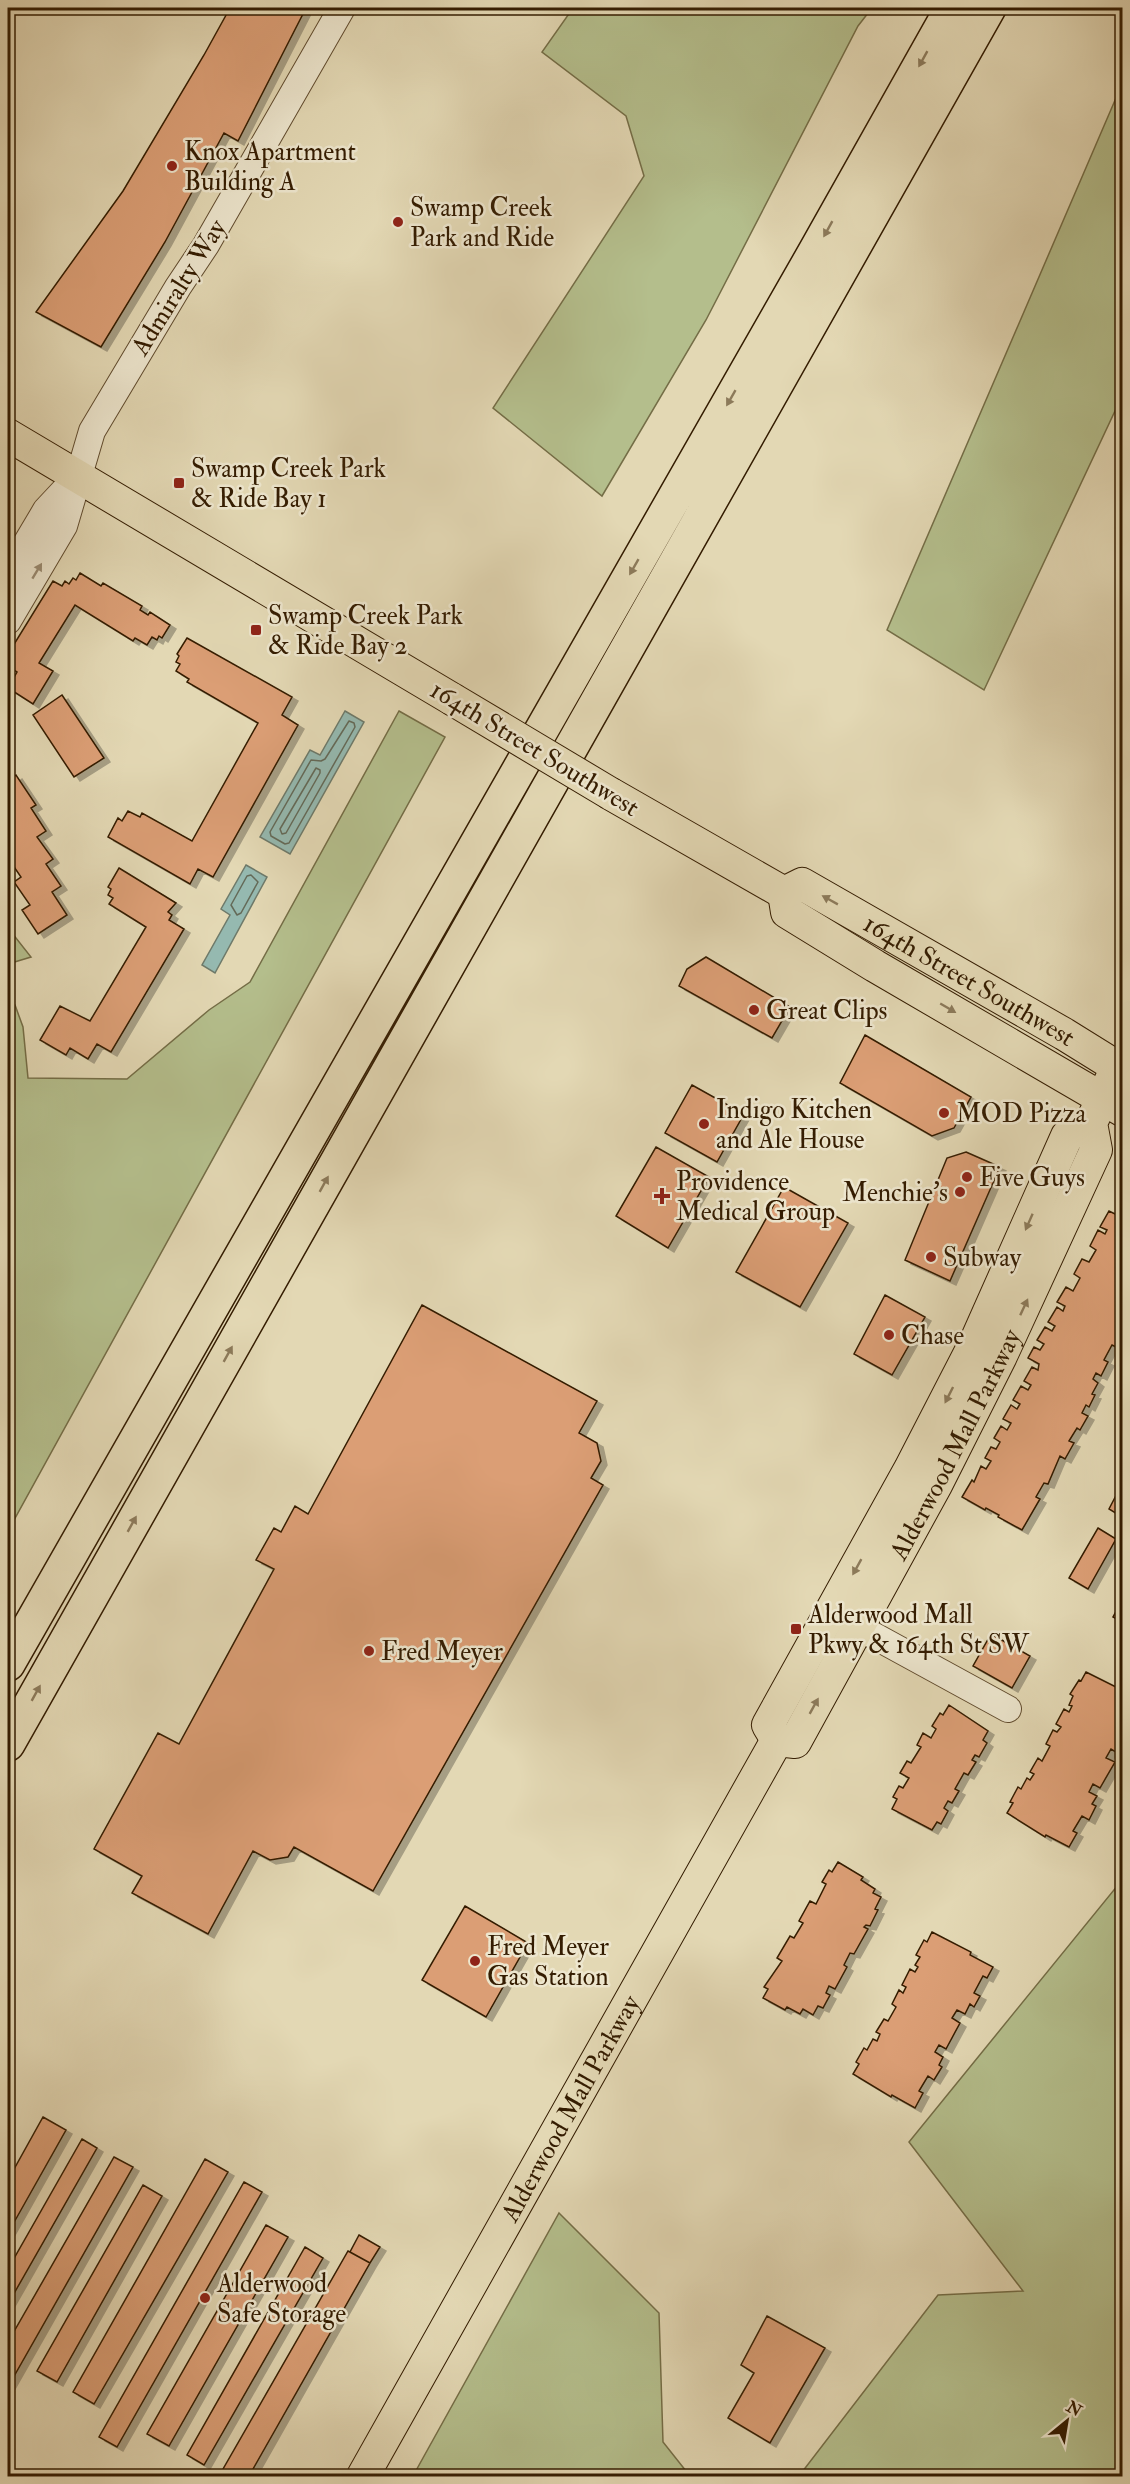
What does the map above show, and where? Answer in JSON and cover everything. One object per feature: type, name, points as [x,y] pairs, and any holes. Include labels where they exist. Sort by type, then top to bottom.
[{"type":"highway","points":[[8,1664],[952,8]]},
{"type":"highway","points":[[8,1744],[989,8]]},
{"type":"main road","name":"164th Street Southwest","points":[[8,435],[611,794],[784,893]]},
{"type":"main road","name":"164th Street Southwest","points":[[784,893],[802,884],[1043,1022],[1120,1063]]},
{"type":"main road","name":"164th Street Southwest","points":[[784,893],[787,912],[1105,1110]]},
{"type":"main road","points":[[1105,1110],[1120,1063]]},
{"type":"main road","name":"Alderwood Mall Parkway","points":[[777,1740],[795,1742],[946,1466],[1001,1356],[1096,1150],[1105,1110]]},
{"type":"main road","name":"Alderwood Mall Parkway","points":[[777,1740],[768,1725],[910,1469],[971,1352],[1067,1136],[1105,1110]]},
{"type":"main road","name":"Alderwood Mall Parkway","points":[[363,2476],[777,1740]]},
{"type":"street","name":"Admiralty Way","points":[[8,621],[64,525],[92,431],[143,343],[218,225],[342,8]]},
{"type":"street","points":[[8,574],[46,510],[78,477]]},
{"type":"street","points":[[858,1627],[1008,1709]]},
{"type":"green space","points":[[573,8],[872,8],[858,26],[706,320],[602,496],[493,408],[644,176],[626,116],[542,52]]},
{"type":"green space","points":[[1122,84],[1122,396],[984,690],[887,630]]},
{"type":"green space","points":[[399,711],[445,737],[8,1531],[8,1004],[15,1005],[23,1027],[28,1078],[127,1079],[209,1010],[250,982]]},
{"type":"green space","points":[[8,905],[12,933],[31,957],[8,964]]},
{"type":"green space","points":[[1122,1880],[1122,2476],[799,2476],[938,2295],[1023,2291],[909,2142]]},
{"type":"green space","points":[[559,2213],[659,2313],[663,2442],[690,2476],[413,2476]]},
{"type":"water","points":[[345,711],[364,722],[290,854],[260,837],[310,750],[320,755]]},
{"type":"water","points":[[246,865],[267,877],[215,973],[202,965],[230,915],[221,909]]},
{"type":"building","name":"Knox Apartment Building A","points":[[230,8],[306,8],[238,141],[224,133],[165,242],[101,347],[36,312],[123,191]]},
{"type":"building","points":[[80,573],[101,586],[103,583],[142,606],[140,610],[148,615],[150,612],[170,625],[162,638],[159,636],[157,640],[152,637],[147,645],[135,638],[133,641],[75,605],[39,663],[53,671],[33,704],[8,688],[17,672],[8,666],[8,654],[53,581],[62,586],[65,581],[69,584],[73,578],[76,580]]},
{"type":"building","points":[[187,638],[292,697],[282,715],[298,725],[213,877],[198,869],[190,884],[108,837],[118,818],[122,821],[128,811],[140,817],[142,813],[192,841],[258,723],[187,682],[189,679],[176,671],[180,664],[176,662],[179,656],[177,654]]},
{"type":"building","points":[[62,695],[104,758],[74,777],[33,715]]},
{"type":"building","points":[[8,771],[12,778],[16,775],[36,805],[31,808],[46,831],[37,837],[53,859],[46,864],[61,886],[52,892],[67,915],[38,934],[22,910],[30,905],[14,882],[21,877],[8,858],[14,850],[8,841]]},
{"type":"building","points":[[119,868],[176,903],[168,912],[172,915],[169,920],[184,929],[111,1052],[97,1044],[88,1059],[70,1048],[66,1055],[40,1040],[60,1006],[90,1021],[146,927],[109,904],[113,898],[108,895],[111,889],[108,887]]},
{"type":"building","points":[[706,957],[790,1007],[772,1038],[679,986],[687,969]]},
{"type":"building","points":[[865,1035],[971,1097],[954,1128],[932,1136],[840,1083]]},
{"type":"building","name":"Indigo Kitchen and Ale House","points":[[692,1085],[744,1114],[717,1162],[665,1133]]},
{"type":"building","name":"Providence Medical Group","points":[[656,1147],[709,1177],[668,1248],[616,1216]]},
{"type":"building","points":[[966,1152],[1000,1167],[950,1281],[905,1260],[947,1158]]},
{"type":"building","points":[[784,1187],[848,1223],[800,1307],[736,1272]]},
{"type":"building","points":[[1122,1189],[1122,1201],[1117,1199]]},
{"type":"building","points":[[1122,1201],[1122,1326],[1119,1332],[1122,1336],[1116,1347],[1112,1345],[1104,1360],[1108,1362],[1101,1376],[1096,1373],[1093,1379],[1098,1383],[1092,1394],[1095,1395],[1089,1407],[1086,1405],[1082,1413],[1088,1416],[1080,1430],[1077,1428],[1069,1441],[1074,1443],[1065,1459],[1060,1456],[1048,1484],[1044,1483],[1036,1497],[1040,1499],[1022,1530],[998,1517],[999,1515],[962,1497],[972,1480],[974,1482],[981,1466],[986,1469],[991,1461],[985,1458],[991,1447],[996,1449],[1000,1442],[994,1438],[1001,1426],[1007,1430],[1011,1423],[1003,1419],[1011,1405],[1017,1409],[1020,1404],[1013,1400],[1021,1386],[1028,1390],[1031,1385],[1024,1381],[1032,1367],[1038,1370],[1039,1364],[1028,1358],[1034,1347],[1040,1350],[1044,1344],[1037,1340],[1045,1327],[1052,1331],[1055,1326],[1048,1322],[1057,1307],[1063,1311],[1065,1306],[1057,1302],[1066,1287],[1073,1291],[1080,1278],[1074,1274],[1082,1259],[1089,1262],[1096,1250],[1090,1246],[1098,1230],[1105,1234],[1107,1230],[1100,1227],[1109,1211],[1115,1214]]},
{"type":"building","name":"Chase","points":[[885,1295],[925,1317],[892,1375],[854,1354]]},
{"type":"building","name":"Fred Meyer","points":[[422,1305],[597,1401],[579,1433],[597,1443],[601,1461],[591,1478],[603,1485],[373,1891],[294,1847],[288,1857],[270,1860],[253,1851],[208,1934],[132,1893],[142,1876],[94,1849],[158,1733],[179,1744],[274,1569],[256,1560],[274,1528],[281,1532],[295,1506],[308,1514]]},
{"type":"building","points":[[1122,1484],[1122,1517],[1109,1509]]},
{"type":"building","points":[[1098,1528],[1116,1539],[1088,1589],[1069,1578]]},
{"type":"building","points":[[1122,1592],[1122,1622],[1113,1617],[1119,1606],[1116,1604]]},
{"type":"building","points":[[991,1634],[1030,1656],[1012,1688],[973,1666]]},
{"type":"building","points":[[1086,1672],[1122,1690],[1122,1747],[1119,1754],[1111,1749],[1106,1758],[1115,1762],[1100,1788],[1093,1784],[1089,1792],[1097,1796],[1092,1804],[1096,1806],[1089,1820],[1082,1816],[1073,1831],[1077,1833],[1069,1847],[1046,1835],[1045,1837],[1007,1813],[1018,1787],[1021,1789],[1027,1778],[1030,1780],[1034,1774],[1030,1772],[1038,1758],[1042,1761],[1050,1746],[1046,1744],[1053,1730],[1057,1732],[1061,1727],[1056,1724],[1064,1709],[1069,1712],[1072,1706],[1069,1705],[1073,1696],[1070,1694]]},
{"type":"building","points":[[949,1705],[988,1731],[983,1740],[987,1743],[979,1757],[975,1755],[972,1760],[976,1762],[968,1775],[964,1773],[955,1789],[959,1791],[952,1803],[948,1801],[944,1808],[948,1811],[941,1824],[937,1822],[932,1830],[892,1809],[897,1799],[893,1797],[899,1786],[903,1788],[909,1778],[900,1773],[907,1761],[911,1763],[921,1747],[917,1745],[923,1733],[931,1738],[936,1729],[932,1726],[940,1713],[943,1715]]},
{"type":"building","points":[[838,1862],[863,1877],[861,1880],[875,1889],[873,1893],[881,1897],[875,1909],[878,1910],[870,1926],[864,1927],[868,1929],[854,1954],[850,1953],[844,1965],[847,1967],[835,1989],[829,1986],[826,1993],[830,1995],[823,2008],[818,2006],[813,2015],[803,2009],[800,2014],[787,2007],[785,2010],[763,1998],[768,1989],[764,1987],[782,1961],[777,1958],[790,1936],[794,1938],[803,1923],[799,1921],[810,1901],[816,1904],[826,1884],[822,1882],[829,1870],[832,1872]]},
{"type":"building","name":"Fred Meyer Gas Station","points":[[465,1906],[528,1943],[486,2017],[422,1980]]},
{"type":"building","points":[[932,1932],[971,1952],[970,1955],[993,1967],[987,1978],[983,1976],[974,1993],[980,1996],[974,2007],[970,2004],[965,2014],[957,2010],[952,2018],[960,2023],[946,2049],[939,2045],[935,2052],[943,2057],[939,2065],[942,2067],[934,2080],[928,2076],[919,2091],[923,2093],[915,2108],[892,2095],[891,2097],[853,2074],[859,2064],[856,2062],[864,2048],[867,2050],[873,2039],[877,2041],[880,2034],[876,2032],[884,2019],[888,2021],[896,2007],[892,2004],[899,1990],[903,1993],[906,1987],[902,1985],[910,1969],[915,1972],[918,1967],[915,1965],[920,1957],[916,1955],[924,1940],[927,1942]]},
{"type":"building","points":[[43,2117],[66,2130],[8,2233],[8,2180]]},
{"type":"building","points":[[82,2139],[97,2148],[8,2304],[8,2269]]},
{"type":"building","points":[[114,2157],[133,2167],[9,2385],[8,2342]]},
{"type":"building","points":[[205,2159],[228,2172],[94,2404],[73,2392]]},
{"type":"building","points":[[244,2182],[262,2192],[117,2447],[99,2437]]},
{"type":"building","points":[[143,2185],[162,2196],[57,2382],[37,2371]]},
{"type":"building","points":[[266,2225],[288,2237],[169,2446],[147,2434]]},
{"type":"building","points":[[359,2235],[380,2247],[370,2263],[350,2252]]},
{"type":"building","points":[[305,2247],[323,2258],[204,2465],[187,2455]]},
{"type":"building","points":[[348,2251],[370,2263],[249,2476],[219,2476]]},
{"type":"building","points":[[767,2316],[825,2348],[770,2443],[728,2418],[754,2373],[741,2365]]},
{"type":"place","name":"Knox Apartment Building A","points":[[172,166]]},
{"type":"place","name":"Swamp Creek Park and Ride","points":[[398,222]]},
{"type":"place","name":"Swamp Creek Park & Ride Bay 1","points":[[179,483]]},
{"type":"place","name":"Swamp Creek Park & Ride Bay 2","points":[[256,630]]},
{"type":"place","name":"Great Clips","points":[[754,1010]]},
{"type":"place","name":"MOD Pizza","points":[[944,1113]]},
{"type":"place","name":"Indigo Kitchen and Ale House","points":[[704,1124]]},
{"type":"place","name":"Five Guys","points":[[967,1177]]},
{"type":"place","name":"Menchie's","points":[[960,1192]]},
{"type":"place","name":"Providence Medical Group","points":[[662,1196]]},
{"type":"place","name":"Subway","points":[[931,1257]]},
{"type":"place","name":"Chase","points":[[889,1335]]},
{"type":"place","name":"Alderwood Mall Pkwy & 164th St SW","points":[[796,1629]]},
{"type":"place","name":"Fred Meyer","points":[[369,1651]]},
{"type":"place","name":"Fred Meyer Gas Station","points":[[475,1961]]},
{"type":"place","name":"Alderwood Safe Storage","points":[[205,2298]]}]
